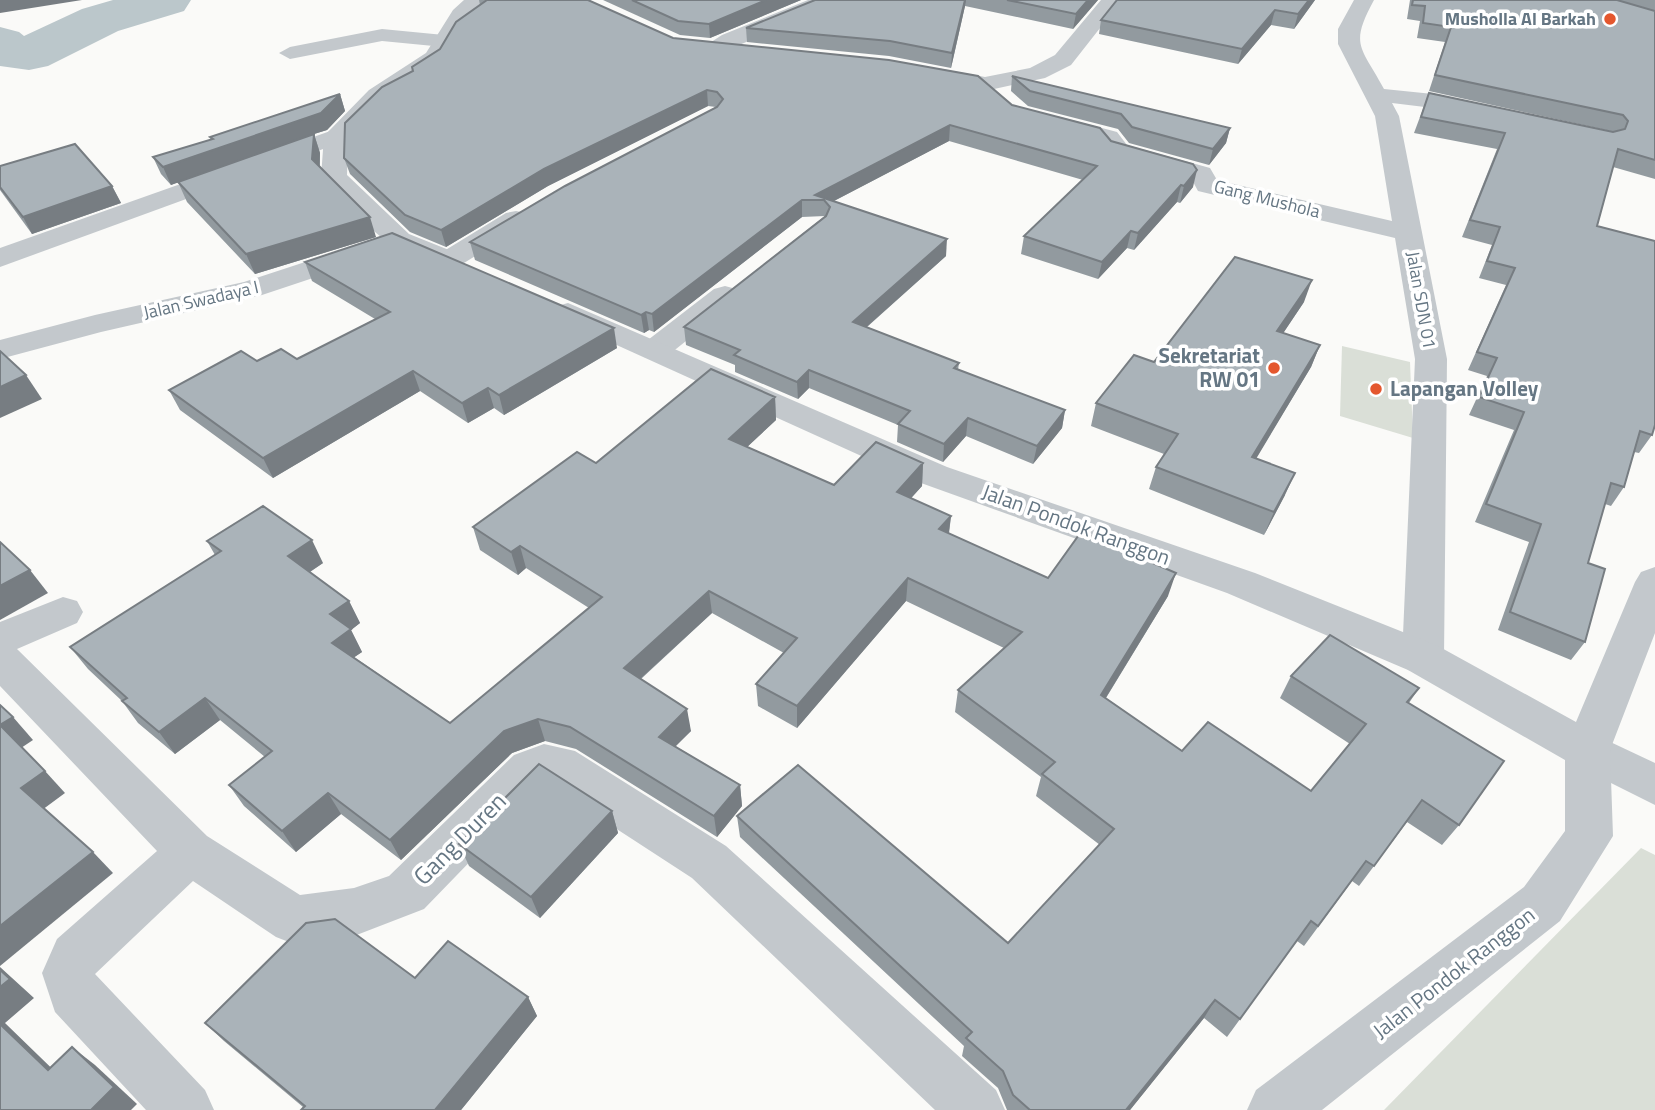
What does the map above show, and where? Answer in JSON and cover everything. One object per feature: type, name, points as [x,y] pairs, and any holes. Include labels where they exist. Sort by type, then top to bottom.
[{"type":"street","points":[[0,258],[336,136],[377,95],[434,57],[460,14],[476,0]]},
{"type":"street","points":[[713,48],[729,38],[813,6],[821,0]]},
{"type":"street","points":[[917,71],[985,84],[1037,73],[1062,60],[1112,0]]},
{"type":"street","name":"Jalan SDN 01","points":[[1364,0],[1348,29],[1349,44],[1378,94],[1387,116],[1431,359],[1423,658]]},
{"type":"street","points":[[290,53],[383,35],[444,41]]},
{"type":"street","points":[[687,46],[754,52]]},
{"type":"street","name":"Gang Mushola","points":[[985,84],[1021,111],[1108,137],[1118,150],[1201,173],[1207,185],[1409,233]]},
{"type":"street","points":[[1378,94],[1433,101],[1501,116]]},
{"type":"street","points":[[336,136],[334,177],[399,240],[486,276]]},
{"type":"street","points":[[449,260],[536,207]]},
{"type":"street","name":"Jalan Swadaya I","points":[[0,350],[95,324],[252,289],[399,240]]},
{"type":"street","points":[[655,349],[750,275]]},
{"type":"street","name":"Jalan Pondok Ranggon","points":[[534,297],[934,475],[1241,583],[1423,658],[1587,750],[1589,835],[1542,904],[1276,1110]]},
{"type":"street","points":[[1655,582],[1587,750],[1655,785]]},
{"type":"street","points":[[0,639],[64,612]]},
{"type":"street","name":"Gang Duren","points":[[0,660],[190,852],[295,920],[354,912],[406,893],[530,769],[544,763],[559,765],[709,862],[976,1110]]},
{"type":"street","points":[[185,1110],[74,992],[68,973],[75,957],[190,852]]},
{"type":"shaded area","name":"Lapangan Volley","points":[[1342,346],[1410,362],[1413,438],[1340,416]]},
{"type":"shaded area","points":[[1641,848],[1655,855],[1655,1110],[1384,1110]]},
{"type":"building","points":[[487,0],[588,0],[673,38],[889,60],[978,76],[1012,105],[1100,128],[1111,141],[1193,164],[1197,170],[1138,233],[1131,231],[1102,262],[1024,236],[1097,166],[950,125],[815,195],[947,239],[853,322],[959,363],[954,368],[1065,410],[1037,446],[968,418],[944,444],[898,424],[910,411],[809,370],[797,382],[734,355],[740,350],[684,327],[826,216],[830,207],[824,200],[802,200],[652,314],[646,312],[641,315],[470,242],[565,186],[717,107],[723,99],[717,92],[707,90],[544,169],[441,230],[405,215],[344,158],[345,123],[382,87],[413,71],[412,67],[440,49],[456,22]]},
{"type":"building","points":[[632,0],[766,0],[709,24],[678,21]]},
{"type":"building","points":[[815,0],[965,0],[952,53],[890,41],[746,28]]},
{"type":"building","points":[[1007,0],[1088,0],[1076,14]]},
{"type":"building","points":[[1117,0],[1309,0],[1298,14],[1275,10],[1242,49],[1101,20]]},
{"type":"building","points":[[1413,0],[1617,0],[1655,11],[1655,160],[1618,149],[1597,226],[1655,241],[1655,425],[1652,435],[1640,431],[1624,487],[1611,483],[1588,563],[1605,569],[1585,642],[1510,612],[1541,524],[1486,504],[1524,412],[1479,397],[1497,358],[1477,352],[1515,268],[1487,261],[1500,227],[1470,220],[1505,133],[1421,117],[1429,93],[1613,132],[1625,129],[1628,121],[1623,115],[1435,75],[1451,27],[1423,23],[1425,6],[1412,5]]},
{"type":"building","points":[[1012,76],[1230,128],[1213,149],[1132,127],[1121,114],[1030,91]]},
{"type":"building","points":[[340,94],[321,113],[163,167],[153,157],[213,139],[210,137]]},
{"type":"building","points":[[314,134],[312,159],[370,217],[246,254],[178,182]]},
{"type":"building","points":[[75,144],[112,186],[23,217],[0,187],[0,166]]},
{"type":"building","points":[[392,233],[614,328],[499,395],[488,388],[462,403],[413,371],[263,458],[169,390],[241,351],[257,361],[281,349],[297,359],[390,312],[305,262]]},
{"type":"building","points":[[1235,257],[1312,280],[1277,331],[1320,345],[1252,457],[1295,473],[1274,512],[1156,467],[1178,434],[1096,403],[1134,355],[1154,362]]},
{"type":"building","points":[[0,351],[26,375],[0,387]]},
{"type":"building","points":[[711,369],[775,397],[729,439],[834,485],[876,442],[923,463],[897,492],[951,516],[939,529],[1048,578],[1081,532],[1176,573],[1101,695],[1182,751],[1208,722],[1311,791],[1366,724],[1291,676],[1330,635],[1419,688],[1407,702],[1504,761],[1459,825],[1422,800],[1374,866],[1366,861],[1318,926],[1311,921],[1240,1019],[1215,1000],[1126,1110],[1030,1110],[1013,1095],[1003,1071],[966,1038],[972,1032],[737,816],[798,765],[1008,943],[1114,829],[1042,774],[1055,762],[958,690],[1022,632],[908,578],[797,706],[756,684],[797,638],[709,591],[624,668],[687,709],[659,737],[740,785],[714,816],[570,727],[538,719],[504,731],[390,840],[328,793],[282,831],[229,785],[272,751],[205,698],[159,732],[122,701],[127,698],[70,647],[221,551],[207,541],[263,506],[312,540],[288,556],[349,601],[330,614],[351,629],[332,643],[450,723],[602,597],[520,546],[511,552],[473,527],[577,452],[596,463]]},
{"type":"building","points":[[0,542],[30,570],[0,586]]},
{"type":"building","points":[[0,705],[13,717],[0,725]]},
{"type":"building","points":[[0,725],[45,771],[21,788],[93,852],[0,926]]},
{"type":"building","points":[[539,764],[612,811],[531,897],[459,844]]},
{"type":"building","points":[[335,919],[415,978],[448,941],[528,997],[435,1110],[301,1110],[305,1106],[205,1023],[306,923]]},
{"type":"building","points":[[0,970],[10,979],[0,987]]},
{"type":"building","points":[[0,1024],[48,1070],[72,1047],[114,1087],[91,1110],[0,1110]]},
{"type":"waterway","points":[[0,43],[9,52],[29,54],[100,20],[166,0]]},
{"type":"place","name":"Musholla Al Barkah","points":[[1610,19]]},
{"type":"place","name":"Sekretariat RW 01","points":[[1274,368]]},
{"type":"place","name":"Lapangan Volley","points":[[1376,389]]}]
